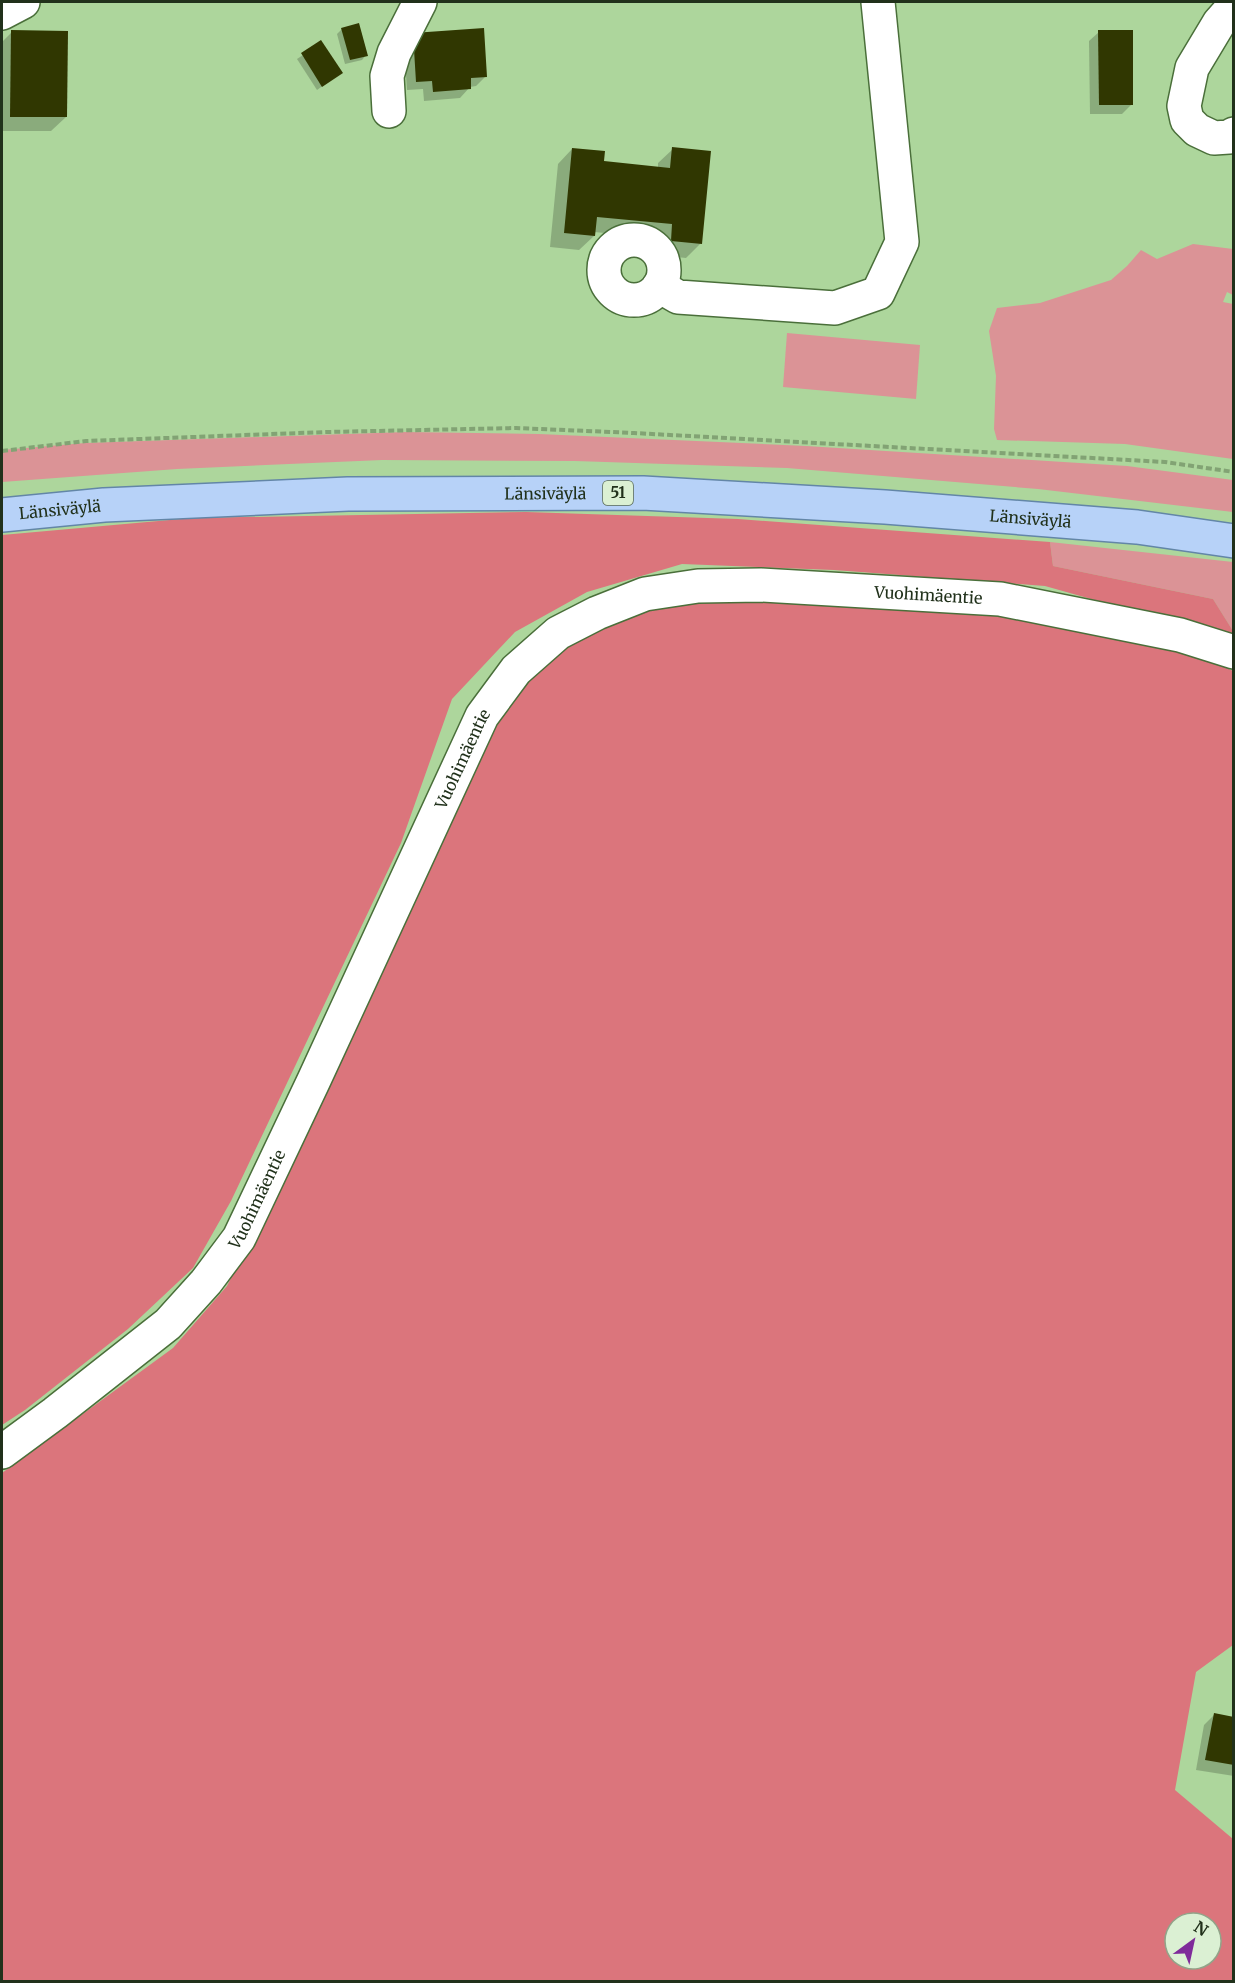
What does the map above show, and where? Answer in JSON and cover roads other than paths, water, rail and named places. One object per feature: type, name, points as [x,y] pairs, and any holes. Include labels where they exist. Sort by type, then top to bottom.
[{"type":"main road","name":"Länsiväylä","points":[[2,515],[104,505],[348,494],[643,493],[885,507],[1126,526],[1233,541]]},
{"type":"street","points":[[2,13],[23,2]]},
{"type":"street","points":[[389,111],[387,76],[394,53],[420,2]]},
{"type":"street","points":[[659,286],[678,297],[835,308],[878,293],[902,242],[878,2]]},
{"type":"street","points":[[1233,6],[1219,23],[1192,68],[1184,106],[1187,120],[1197,130],[1214,138],[1229,137],[1233,134]]},
{"type":"street","name":"Vuohimäentie","points":[[2,1452],[168,1324],[206,1282],[239,1238],[482,716],[516,670],[558,633],[597,613],[645,594],[698,586],[761,585],[1000,599],[1180,635],[1233,652]]}]
